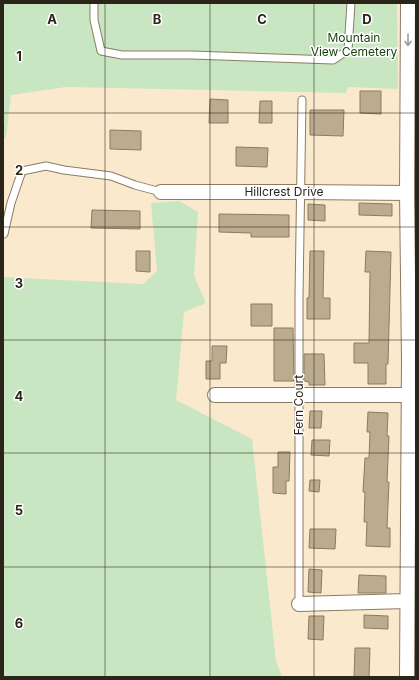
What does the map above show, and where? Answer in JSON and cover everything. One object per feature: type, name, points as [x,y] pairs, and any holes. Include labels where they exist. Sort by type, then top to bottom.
[{"type":"street","points":[[407,677],[412,637],[407,601],[408,395],[412,360],[407,193],[412,78],[408,3]]},
{"type":"street","name":"Hillcrest Drive","points":[[161,192],[407,193]]},
{"type":"street","points":[[216,395],[408,395]]},
{"type":"street","name":"Fern Court","points":[[299,604],[407,601]]},
{"type":"lane","points":[[94,3],[94,20],[101,51],[122,55],[192,55],[332,60],[348,50],[351,3]]},
{"type":"lane","name":"Fern Court","points":[[299,604],[300,192],[302,100]]},
{"type":"lane","points":[[4,234],[11,203],[22,171],[46,166],[64,170],[111,176],[135,185],[161,192]]},
{"type":"green space","name":"Mountain View Cemetery","points":[[3,3],[397,3],[398,89],[348,87],[346,93],[66,87],[11,95],[6,137],[3,139]]},
{"type":"green space","points":[[179,201],[198,212],[194,276],[206,303],[184,312],[176,400],[252,439],[276,661],[282,677],[3,677],[3,277],[143,284],[157,271],[151,203]]},
{"type":"building","points":[[360,91],[381,91],[381,114],[360,113]]},
{"type":"building","points":[[210,99],[228,100],[228,123],[209,123]]},
{"type":"building","points":[[260,101],[272,101],[272,123],[259,123]]},
{"type":"building","points":[[310,110],[344,110],[343,136],[310,135]]},
{"type":"building","points":[[110,130],[141,131],[141,150],[110,149]]},
{"type":"building","points":[[236,147],[268,148],[267,167],[236,166]]},
{"type":"building","points":[[359,203],[392,204],[392,216],[359,215]]},
{"type":"building","points":[[308,204],[325,205],[325,221],[308,220]]},
{"type":"building","points":[[92,210],[140,211],[140,229],[91,228]]},
{"type":"building","points":[[219,214],[289,215],[289,237],[251,237],[251,233],[219,232]]},
{"type":"building","points":[[136,251],[150,251],[150,272],[136,271]]},
{"type":"building","points":[[310,251],[324,251],[323,298],[330,298],[330,319],[307,319]]},
{"type":"building","points":[[366,251],[391,252],[388,364],[386,364],[386,384],[368,384],[368,363],[354,363],[354,343],[369,343],[370,272],[365,272]]},
{"type":"building","points":[[251,304],[272,304],[272,326],[251,326]]},
{"type":"building","points":[[274,328],[293,328],[294,381],[274,381]]},
{"type":"building","points":[[212,346],[227,346],[226,363],[220,363],[220,379],[206,379],[206,361],[212,361]]},
{"type":"building","points":[[304,354],[324,354],[325,385],[309,385],[309,382],[304,381]]},
{"type":"building","points":[[310,411],[322,411],[321,428],[309,428]]},
{"type":"building","points":[[368,412],[388,413],[387,436],[389,436],[387,482],[389,482],[387,528],[390,528],[390,547],[366,546],[367,522],[364,522],[365,492],[363,492],[365,458],[369,458],[370,432],[367,432]]},
{"type":"building","points":[[312,440],[330,440],[329,456],[311,455]]},
{"type":"building","points":[[278,452],[290,452],[289,481],[286,481],[286,494],[273,493],[273,467],[278,467]]},
{"type":"building","points":[[310,480],[320,480],[319,492],[309,491]]},
{"type":"building","points":[[310,529],[336,529],[335,549],[309,548]]},
{"type":"building","points":[[309,569],[322,570],[321,593],[308,592]]},
{"type":"building","points":[[359,575],[386,576],[386,593],[358,593]]},
{"type":"building","points":[[364,615],[388,616],[388,629],[364,628]]},
{"type":"building","points":[[309,616],[324,616],[323,640],[308,639]]},
{"type":"building","points":[[355,648],[370,648],[369,677],[354,677]]}]
